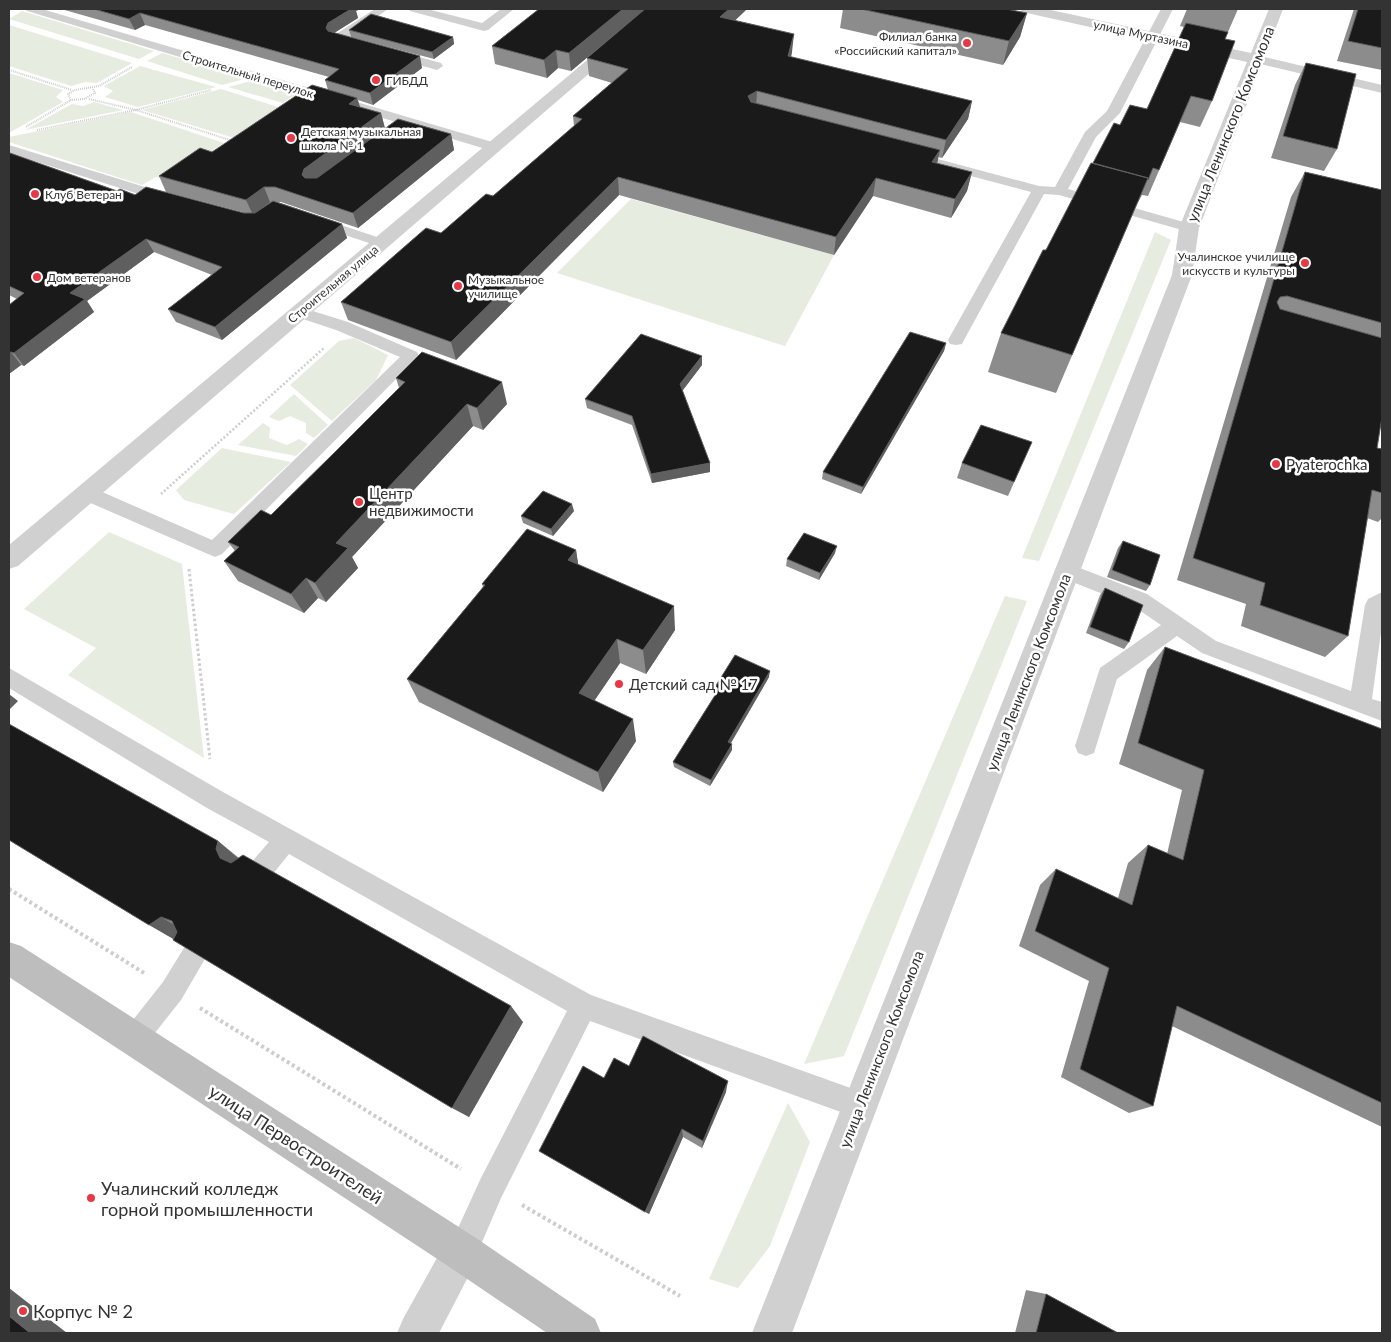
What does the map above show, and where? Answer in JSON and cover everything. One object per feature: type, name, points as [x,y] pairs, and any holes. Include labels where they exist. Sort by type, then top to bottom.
[{"type":"main road","name":"улица Первостроителей","points":[[9,958],[462,1252],[582,1333]]},
{"type":"street","name":"Строительная улица","points":[[9,559],[657,9]]},
{"type":"street","name":"улица Муртазина","points":[[1027,9],[1256,59]]},
{"type":"street","name":"улица Ленинского Комсомола","points":[[772,1333],[1182,275],[1189,228],[1276,9]]},
{"type":"street","points":[[417,1333],[462,1252]]},
{"type":"lane","name":"Строительный переулок","points":[[31,9],[494,147]]},
{"type":"lane","points":[[382,9],[337,39],[437,66]]},
{"type":"lane","points":[[414,9],[484,27],[508,9]]},
{"type":"lane","points":[[1060,191],[1090,135],[1113,112],[1167,9]]},
{"type":"lane","points":[[1256,59],[1382,89]]},
{"type":"lane","points":[[392,133],[407,121]]},
{"type":"lane","points":[[9,149],[180,202]]},
{"type":"lane","points":[[898,152],[1039,190],[1060,191],[1189,228]]},
{"type":"lane","points":[[956,340],[1039,190]]},
{"type":"lane","points":[[302,216],[380,243]]},
{"type":"lane","points":[[86,493],[215,549],[411,356],[346,328],[300,312]]},
{"type":"lane","points":[[1067,571],[1140,600],[1209,646],[1382,712]]},
{"type":"lane","points":[[1360,704],[1375,605],[1382,600]]},
{"type":"lane","points":[[1086,746],[1108,674],[1176,625]]},
{"type":"lane","points":[[9,677],[285,841],[584,1006],[860,1105]]},
{"type":"lane","points":[[259,872],[285,841]]},
{"type":"lane","points":[[134,1039],[172,991],[196,952]]},
{"type":"lane","points":[[462,1252],[492,1188],[584,1006]]},
{"type":"path","points":[[71,100],[68,94],[73,90],[84,87],[93,89],[163,49]]},
{"type":"path","points":[[9,70],[73,90]]},
{"type":"path","points":[[32,131],[136,110],[257,77]]},
{"type":"path","points":[[89,98],[95,93],[93,89]]},
{"type":"path","points":[[21,130],[71,100],[89,98],[136,110],[238,142]]},
{"type":"path","points":[[136,516],[346,328]]},
{"type":"path","points":[[185,536],[215,800]]},
{"type":"path","points":[[9,889],[492,1188],[680,1296]]},
{"type":"shaded area","points":[[22,11],[154,51],[139,59],[9,19]]},
{"type":"shaded area","points":[[9,25],[132,63],[97,83],[85,82],[71,86],[9,66]]},
{"type":"shaded area","points":[[162,53],[248,78],[222,85],[147,61]]},
{"type":"shaded area","points":[[140,66],[216,87],[138,107],[105,97],[113,91],[104,86]]},
{"type":"shaded area","points":[[9,73],[63,90],[56,97],[63,102],[9,133]]},
{"type":"shaded area","points":[[255,80],[297,93],[283,103],[228,87]]},
{"type":"shaded area","points":[[221,89],[278,107],[234,138],[142,110]]},
{"type":"shaded area","points":[[94,102],[123,110],[25,130],[72,104],[83,106]]},
{"type":"shaded area","points":[[131,112],[224,143],[167,180],[156,177],[142,185],[9,142],[9,137]]},
{"type":"shaded area","points":[[631,199],[834,255],[785,346],[557,273]]},
{"type":"shaded area","points":[[1155,232],[1171,240],[1039,561],[1022,558]]},
{"type":"shaded area","points":[[354,338],[388,355],[376,380],[332,421],[290,385],[339,341]]},
{"type":"shaded area","points":[[294,394],[328,425],[314,438],[306,433],[306,423],[290,416],[279,421],[269,417]]},
{"type":"shaded area","points":[[263,423],[270,428],[269,438],[287,445],[299,439],[308,444],[296,456],[238,445]]},
{"type":"shaded area","points":[[222,448],[291,462],[234,514],[184,500],[176,490]]},
{"type":"shaded area","points":[[109,532],[182,564],[204,758],[68,675],[96,648],[24,609]]},
{"type":"shaded area","points":[[1005,596],[1027,601],[844,1056],[804,1064]]},
{"type":"shaded area","points":[[788,1103],[810,1142],[770,1246],[738,1288],[709,1279]]},
{"type":"building","points":[[94,9],[351,9],[328,23],[326,28],[328,31],[420,56],[370,93],[325,80],[339,69],[140,13],[129,19]]},
{"type":"building","points":[[539,9],[623,9],[569,53],[556,50],[544,60],[492,46]]},
{"type":"building","points":[[645,9],[729,9],[720,17],[794,34],[788,56],[972,101],[946,140],[757,91],[748,96],[751,102],[940,150],[932,162],[972,172],[955,199],[876,178],[836,237],[618,177],[451,342],[341,302],[426,228],[441,233],[486,194],[493,196],[582,119],[573,116],[628,69],[587,58]]},
{"type":"building","points":[[861,9],[1006,9],[1027,13],[1009,41]]},
{"type":"building","points":[[1358,9],[1382,9],[1382,48],[1348,41]]},
{"type":"building","points":[[371,14],[453,37],[432,52],[349,30]]},
{"type":"building","points":[[1186,23],[1228,32],[1225,39],[1235,41],[1212,101],[1191,96],[1159,170],[1153,168],[1148,180],[1148,178],[1093,163],[1114,123],[1120,125],[1130,105],[1147,109]]},
{"type":"building","points":[[1306,63],[1356,74],[1337,149],[1283,136]]},
{"type":"building","points":[[312,85],[357,98],[349,104],[381,113],[304,169],[302,175],[305,178],[317,178],[398,119],[451,134],[353,213],[275,187],[264,187],[246,200],[159,176],[200,148],[212,152]]},
{"type":"building","points":[[9,153],[117,191],[120,189],[135,195],[146,187],[244,213],[255,213],[273,201],[342,224],[215,327],[168,309],[222,267],[146,239],[70,293],[85,299],[14,353],[9,353],[9,305],[24,293],[9,286]]},
{"type":"building","points":[[1091,163],[1148,178],[1072,355],[1001,333],[1043,250],[1046,250]]},
{"type":"building","points":[[1305,172],[1382,190],[1382,323],[1287,296],[1280,297],[1277,302],[1280,309],[1382,338],[1382,417],[1377,448],[1382,449],[1382,493],[1372,490],[1348,636],[1260,605],[1265,583],[1193,558]]},
{"type":"building","points":[[910,332],[946,343],[863,487],[823,472]]},
{"type":"building","points":[[641,334],[702,356],[680,384],[710,463],[651,474],[632,416],[585,399]]},
{"type":"building","name":"Центр недвижимости","points":[[422,352],[502,382],[477,408],[467,404],[336,543],[348,548],[315,583],[306,578],[291,594],[224,561],[239,547],[228,542],[261,510],[271,515],[405,382],[396,378]]},
{"type":"building","points":[[981,425],[1032,442],[1014,482],[962,463]]},
{"type":"building","points":[[543,491],[572,504],[551,529],[521,516]]},
{"type":"building","points":[[527,529],[576,550],[568,560],[674,606],[643,650],[617,639],[579,693],[633,719],[598,772],[407,679],[485,585],[482,584]]},
{"type":"building","points":[[804,533],[837,546],[820,573],[787,559]]},
{"type":"building","points":[[1123,541],[1160,555],[1150,585],[1112,570]]},
{"type":"building","points":[[1105,588],[1143,605],[1129,642],[1090,627]]},
{"type":"building","points":[[1165,647],[1382,729],[1382,1103],[1177,1006],[1153,1106],[1080,1069],[1109,968],[1035,931],[1056,869],[1132,905],[1148,845],[1183,860],[1204,770],[1138,743]]},
{"type":"building","points":[[735,655],[770,671],[728,742],[732,744],[711,780],[673,762],[719,689],[715,687]]},
{"type":"building","points":[[9,724],[218,841],[216,849],[220,858],[231,863],[243,855],[511,1006],[452,1108],[173,940],[177,932],[172,921],[161,917],[149,925],[9,840]]},
{"type":"building","points":[[643,1036],[728,1081],[703,1141],[682,1129],[645,1212],[539,1151],[583,1066],[604,1078],[614,1058],[629,1066]]},
{"type":"building","points":[[1046,1294],[1118,1333],[1036,1333]]},
{"type":"building","points":[[9,1316],[30,1333],[9,1333]]},
{"type":"place","name":"Филиал банка «Российский капитал»","points":[[967,43]]},
{"type":"place","name":"ГИБДД","points":[[376,80]]},
{"type":"place","name":"Детская музыкальная школа № 1","points":[[291,138]]},
{"type":"place","name":"Клуб Ветеран","points":[[35,194]]},
{"type":"place","name":"Учалинское училище искусств и культуры","points":[[1305,263]]},
{"type":"place","name":"Дом ветеранов","points":[[37,277]]},
{"type":"place","name":"Музыкальное училище","points":[[458,286]]},
{"type":"place","name":"Pyaterochka","points":[[1276,464]]},
{"type":"place","name":"Центр недвижимости","points":[[359,502]]},
{"type":"place","name":"Детский сад № 17","points":[[619,684]]},
{"type":"place","name":"Учалинский колледж горной промышленности","points":[[91,1198]]},
{"type":"place","name":"Корпус № 2","points":[[23,1311]]}]
